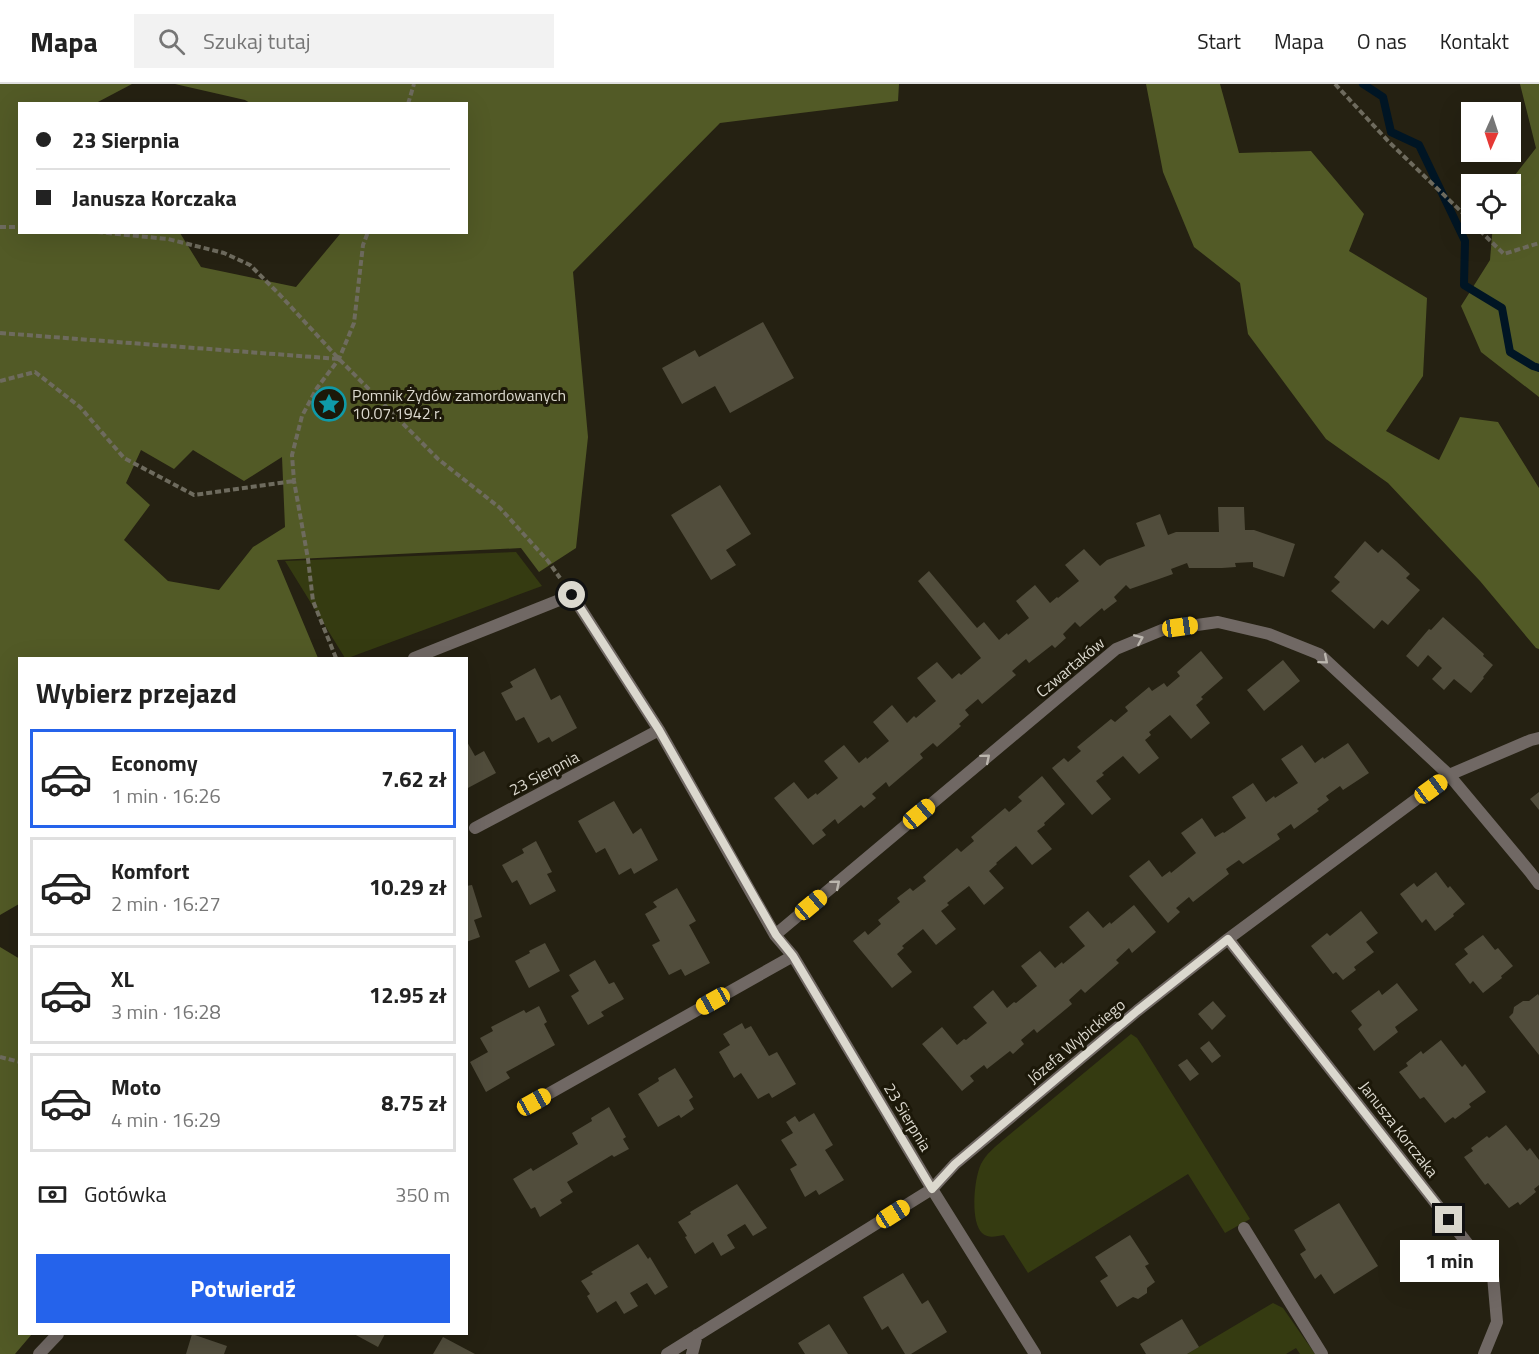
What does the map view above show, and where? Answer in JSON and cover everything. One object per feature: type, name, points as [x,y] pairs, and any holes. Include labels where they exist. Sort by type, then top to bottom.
[{"type":"street","points":[[417,657],[572,595]]},
{"type":"street","name":"23 Sierpnia","points":[[572,595],[659,730],[776,935],[793,956],[932,1189],[1035,1354]]},
{"type":"street","name":"Czwartaków","points":[[776,935],[1116,649],[1162,630],[1218,622],[1269,634],[1319,654],[1449,775],[1539,884]]},
{"type":"street","name":"23 Sierpnia","points":[[475,828],[659,730]]},
{"type":"street","name":"Józefa Wybickiego","points":[[666,1354],[932,1189],[955,1164],[1137,1011],[1228,939],[1449,775],[1539,738]]},
{"type":"street","name":"Janusza Korczaka","points":[[1228,939],[1493,1276],[1497,1322],[1485,1354]]},
{"type":"street","points":[[534,1102],[793,956]]},
{"type":"street","points":[[1244,1228],[1322,1354]]},
{"type":"street","points":[[39,1354],[57,1335]]},
{"type":"street","points":[[692,1354],[697,1335]]},
{"type":"path","points":[[409,102],[414,84]]},
{"type":"path","points":[[1335,84],[1389,142],[1461,212]]},
{"type":"path","points":[[0,227],[18,227]]},
{"type":"path","points":[[117,234],[168,239],[225,253],[250,266],[280,295],[339,360],[438,459],[500,508],[548,561],[572,595]]},
{"type":"path","points":[[336,657],[313,601],[294,481],[292,454],[302,416],[317,388],[339,360],[354,323],[363,245],[367,234]]},
{"type":"path","points":[[1483,234],[1504,254],[1539,243]]},
{"type":"path","points":[[0,333],[339,360]]},
{"type":"path","points":[[0,381],[35,372],[80,407],[124,458],[194,495],[294,481]]},
{"type":"path","points":[[0,1057],[18,1062]]},
{"type":"green space","points":[[0,84],[132,84],[98,102],[18,102],[18,234],[181,234],[201,267],[296,287],[340,234],[468,234],[468,102],[248,102],[175,84],[899,84],[898,101],[720,123],[573,272],[588,437],[576,548],[539,572],[521,548],[277,560],[318,657],[18,657],[18,905],[0,915]],"holes":[[[141,450],[174,469],[193,450],[244,481],[282,457],[285,527],[253,547],[219,590],[168,581],[124,540],[150,505],[126,483]]]},
{"type":"green space","points":[[1146,84],[1220,84],[1239,153],[1311,151],[1364,214],[1349,251],[1427,298],[1423,376],[1386,431],[1439,460],[1460,417],[1498,422],[1539,488],[1539,649],[1480,581],[1388,483],[1326,439],[1248,334],[1240,283],[1194,247],[1163,172]]},
{"type":"green space","points":[[1520,84],[1539,84],[1539,397],[1481,352],[1461,306],[1490,260],[1492,234],[1521,234],[1521,174],[1516,174],[1536,148]]},
{"type":"green space","points":[[516,552],[542,586],[351,657],[344,657],[285,561]]},
{"type":"green space","points":[[0,947],[18,958],[18,1335],[31,1335],[15,1354],[0,1354]]},
{"type":"green space","points":[[1131,1034],[1143,1047],[1250,1219],[1225,1233],[1188,1174],[1028,1273],[1004,1235],[987,1236],[978,1227],[974,1200],[981,1164],[1000,1143]]},
{"type":"green space","points":[[1273,1303],[1283,1308],[1315,1354],[1300,1354],[1296,1348],[1286,1354],[1187,1354]]},
{"type":"building","points":[[763,322],[794,378],[730,413],[715,386],[682,404],[662,368],[695,350],[699,357]]},
{"type":"building","points":[[720,485],[751,534],[726,550],[736,565],[711,580],[671,515]]},
{"type":"building","points":[[1218,507],[1244,507],[1245,530],[1254,530],[1295,544],[1284,577],[1253,567],[1253,562],[1235,563],[1236,567],[1222,568],[1189,568],[1187,563],[1171,569],[1173,574],[1130,589],[1126,585],[1114,597],[1117,601],[1104,611],[1102,608],[1080,627],[1075,622],[1063,634],[1066,638],[1055,648],[1052,645],[1029,663],[1026,659],[1012,671],[1016,675],[982,704],[978,699],[965,710],[969,715],[959,724],[961,726],[937,747],[933,743],[920,754],[923,758],[889,787],[886,782],[872,794],[876,798],[864,808],[861,805],[838,824],[835,819],[822,830],[826,835],[813,845],[774,798],[794,782],[808,799],[816,793],[817,795],[838,778],[824,761],[844,745],[859,763],[889,741],[873,722],[892,705],[907,723],[936,701],[917,678],[937,662],[952,679],[959,673],[961,675],[981,658],[918,581],[929,571],[977,628],[984,622],[999,640],[1029,618],[1016,601],[1035,585],[1050,603],[1079,581],[1065,565],[1084,549],[1100,566],[1107,560],[1145,546],[1136,523],[1160,514],[1168,535],[1176,532],[1219,532]]},
{"type":"building","points":[[1365,541],[1378,553],[1382,549],[1396,561],[1410,574],[1406,578],[1420,590],[1388,625],[1382,620],[1374,629],[1331,591],[1340,582],[1334,577]]},
{"type":"building","points":[[1443,617],[1493,665],[1471,693],[1454,679],[1444,690],[1432,679],[1442,668],[1428,655],[1418,667],[1406,656],[1429,629],[1431,630]]},
{"type":"building","points":[[1201,651],[1223,678],[1201,697],[1203,699],[1196,705],[1210,723],[1191,739],[1170,715],[1149,732],[1151,735],[1145,740],[1159,758],[1139,774],[1123,756],[1102,773],[1104,775],[1096,781],[1111,799],[1092,815],[1052,768],[1064,758],[1068,762],[1081,751],[1077,747],[1111,719],[1115,722],[1128,711],[1125,707],[1149,687],[1152,691],[1164,683],[1167,687],[1180,676],[1177,672]]},
{"type":"building","points":[[1283,660],[1300,681],[1264,711],[1247,690]]},
{"type":"building","points":[[535,668],[551,700],[560,695],[577,728],[552,742],[549,737],[538,743],[524,717],[516,721],[501,693],[513,687],[510,682]]},
{"type":"building","points":[[1348,743],[1369,773],[1343,790],[1340,786],[1326,796],[1329,800],[1317,809],[1319,811],[1294,829],[1291,824],[1277,834],[1280,839],[1243,864],[1239,860],[1226,869],[1229,874],[1193,902],[1189,897],[1176,908],[1180,912],[1168,923],[1129,876],[1149,860],[1162,877],[1170,871],[1171,873],[1196,853],[1181,833],[1202,818],[1215,837],[1246,818],[1232,797],[1253,783],[1266,802],[1298,783],[1281,759],[1302,745],[1315,763]]},
{"type":"building","points":[[468,744],[475,756],[484,751],[496,773],[468,788]]},
{"type":"building","points":[[1042,776],[1065,804],[1037,831],[1052,849],[1032,865],[1016,846],[989,871],[1004,888],[984,905],[969,886],[947,903],[949,905],[941,911],[956,929],[936,945],[923,929],[902,946],[904,948],[897,954],[912,972],[892,988],[853,941],[865,931],[868,935],[881,924],[878,920],[900,902],[897,898],[910,888],[913,891],[926,881],[923,877],[957,848],[961,852],[974,841],[971,837],[1005,808],[1009,812],[1022,801],[1018,797]]},
{"type":"building","points":[[1539,792],[1539,810],[1530,799]]},
{"type":"building","points":[[614,801],[633,834],[641,828],[658,860],[634,874],[631,868],[619,875],[605,848],[596,853],[578,821]]},
{"type":"building","points":[[536,841],[552,872],[547,874],[556,891],[530,905],[517,880],[512,883],[502,865],[524,853],[522,849]]},
{"type":"building","points":[[1436,872],[1448,888],[1450,886],[1465,904],[1435,931],[1426,919],[1422,923],[1400,894],[1414,883],[1417,887]]},
{"type":"building","points":[[472,885],[482,917],[474,920],[480,937],[468,941],[468,886]]},
{"type":"building","points":[[677,888],[696,921],[689,925],[710,963],[685,976],[681,969],[669,975],[652,945],[660,941],[645,914],[657,907],[653,902]]},
{"type":"building","points":[[1134,905],[1156,932],[1132,953],[1129,948],[1116,960],[1119,963],[1085,993],[1081,989],[1069,1000],[1072,1004],[1037,1033],[1034,1029],[1021,1040],[1024,1044],[1013,1054],[1010,1051],[987,1069],[984,1065],[970,1076],[974,1081],[962,1091],[922,1044],[942,1027],[957,1045],[964,1039],[966,1040],[987,1023],[973,1007],[993,990],[1007,1008],[1037,986],[1021,966],[1040,951],[1055,968],[1085,946],[1069,927],[1088,911],[1103,928]]},
{"type":"building","points":[[1361,911],[1378,933],[1366,942],[1374,952],[1354,967],[1356,970],[1343,980],[1336,972],[1333,974],[1311,946],[1327,933],[1330,936]]},
{"type":"building","points":[[1483,935],[1495,950],[1498,948],[1513,966],[1483,993],[1473,981],[1470,984],[1455,964],[1468,954],[1464,949]]},
{"type":"building","points":[[545,943],[560,971],[529,988],[515,961]]},
{"type":"building","points":[[595,960],[609,984],[614,982],[624,999],[601,1012],[604,1016],[588,1025],[571,996],[579,991],[569,975]]},
{"type":"building","points":[[1397,983],[1418,1010],[1395,1027],[1398,1032],[1374,1051],[1358,1029],[1362,1025],[1351,1011],[1379,990],[1382,995]]},
{"type":"building","points":[[1538,994],[1539,1055],[1509,1017],[1514,1007],[1523,1001],[1529,1001]]},
{"type":"building","points":[[1213,1001],[1226,1016],[1212,1030],[1198,1014]]},
{"type":"building","points":[[539,1006],[547,1022],[544,1024],[555,1045],[506,1072],[510,1078],[486,1092],[470,1062],[488,1052],[480,1038],[493,1031],[491,1027],[524,1010],[526,1013]]},
{"type":"building","points":[[742,1023],[745,1029],[751,1026],[769,1056],[777,1052],[796,1084],[772,1098],[769,1093],[758,1099],[741,1073],[734,1078],[719,1052],[730,1045],[723,1034]]},
{"type":"building","points":[[1441,1040],[1462,1067],[1465,1064],[1486,1092],[1469,1104],[1471,1107],[1455,1119],[1453,1117],[1445,1123],[1424,1097],[1420,1099],[1399,1072],[1408,1066],[1406,1063],[1421,1051],[1423,1054]]},
{"type":"building","points":[[1209,1041],[1221,1056],[1212,1063],[1200,1048]]},
{"type":"building","points":[[1187,1059],[1199,1074],[1190,1081],[1178,1065]]},
{"type":"building","points":[[675,1068],[693,1097],[689,1100],[694,1109],[681,1118],[679,1115],[658,1127],[638,1094]]},
{"type":"building","points":[[609,1107],[626,1137],[623,1139],[629,1149],[614,1157],[612,1155],[567,1182],[573,1192],[560,1200],[562,1203],[540,1217],[535,1207],[531,1209],[513,1179],[531,1168],[533,1171],[578,1144],[572,1133]]},
{"type":"building","points":[[814,1113],[833,1145],[825,1150],[844,1180],[819,1195],[816,1190],[805,1197],[790,1169],[797,1165],[781,1140],[793,1133],[786,1122],[795,1116],[799,1122]]},
{"type":"building","points":[[1506,1125],[1527,1151],[1530,1148],[1539,1160],[1539,1185],[1534,1189],[1536,1192],[1520,1205],[1518,1202],[1509,1208],[1488,1183],[1485,1185],[1464,1157],[1473,1151],[1471,1148]]},
{"type":"building","points":[[737,1184],[767,1228],[753,1236],[745,1224],[727,1235],[735,1248],[721,1256],[713,1242],[695,1254],[678,1222],[691,1214],[690,1212]]},
{"type":"building","points":[[1339,1203],[1378,1266],[1334,1294],[1321,1274],[1315,1279],[1300,1254],[1306,1250],[1294,1230]]},
{"type":"building","points":[[1130,1235],[1149,1264],[1145,1266],[1155,1282],[1147,1288],[1147,1293],[1138,1299],[1133,1297],[1117,1307],[1100,1281],[1108,1276],[1095,1257]]},
{"type":"building","points":[[638,1244],[648,1259],[650,1257],[668,1287],[655,1295],[647,1283],[630,1293],[638,1306],[624,1314],[616,1301],[597,1313],[587,1296],[590,1294],[581,1281],[593,1274],[591,1272]]},
{"type":"building","points":[[903,1273],[922,1304],[928,1300],[947,1332],[911,1354],[905,1354],[888,1326],[882,1330],[863,1297]]},
{"type":"building","points":[[1182,1319],[1199,1347],[1187,1354],[1146,1354],[1140,1344]]},
{"type":"building","points":[[829,1324],[848,1354],[805,1354],[798,1343]]},
{"type":"building","points":[[192,1335],[227,1346],[224,1354],[186,1354]]},
{"type":"building","points":[[356,1335],[384,1335],[378,1347]]},
{"type":"building","points":[[443,1337],[475,1354],[433,1354]]},
{"type":"waterway","points":[[1363,84],[1383,97],[1391,132],[1419,145],[1465,241],[1464,285],[1502,308],[1510,352],[1539,368]]},
{"type":"place","name":"Pomnik Żydów zamordowanych 10.07.1942 r.","points":[[329,404]]},
{"type":"route","points":[[572,595],[659,730],[776,935],[793,956],[932,1189],[955,1164],[1137,1011],[1228,939],[1449,1220]]}]
